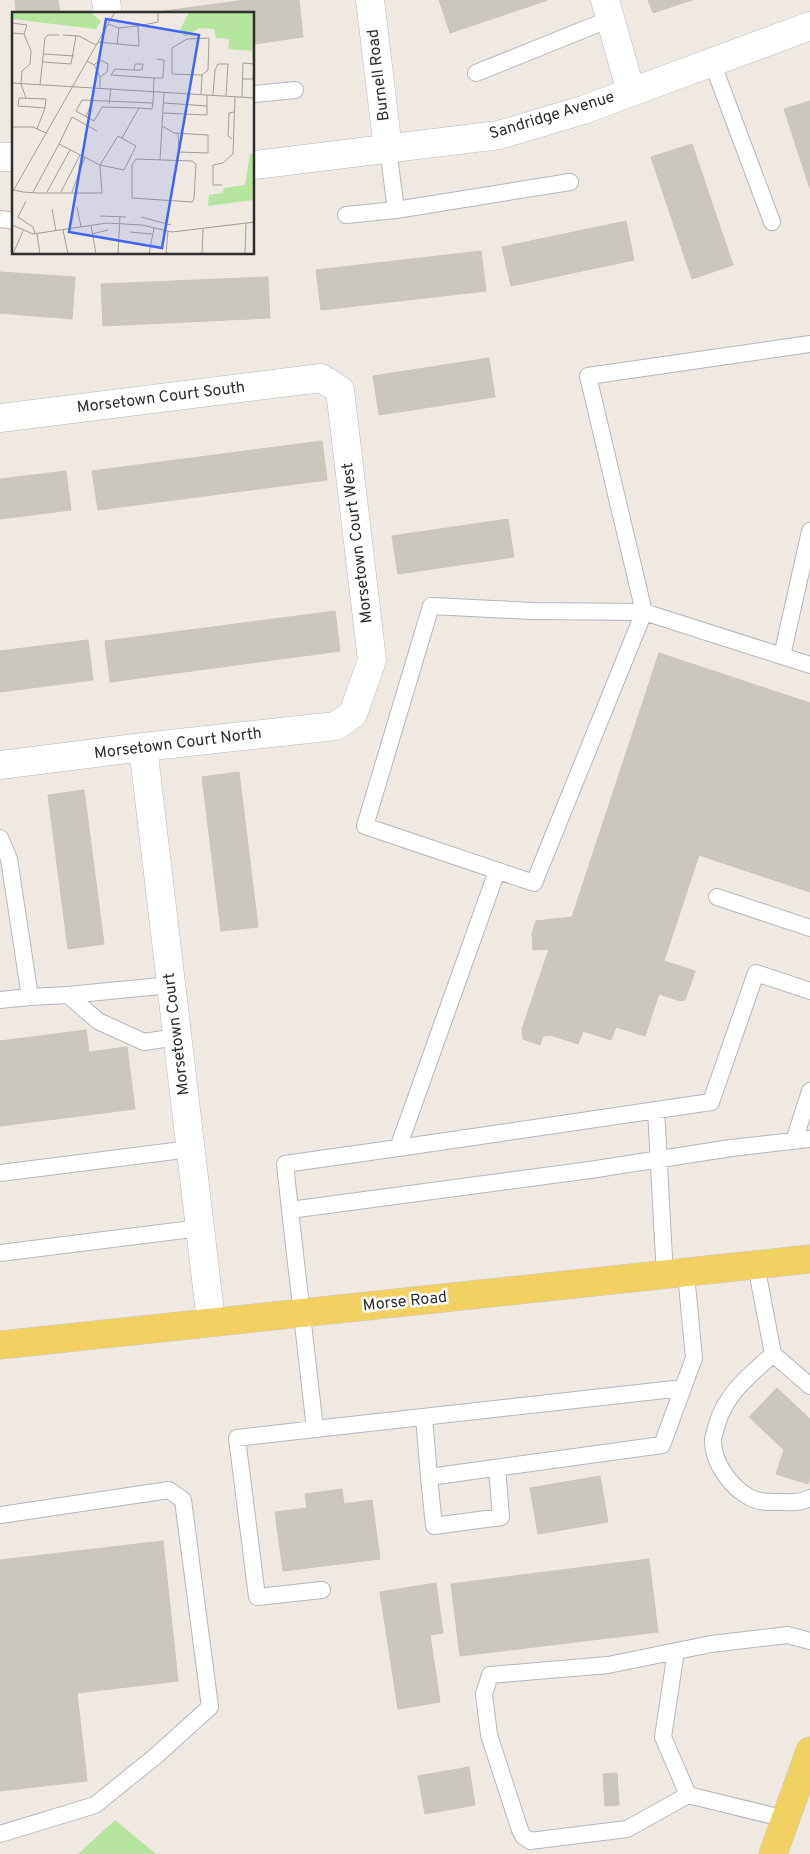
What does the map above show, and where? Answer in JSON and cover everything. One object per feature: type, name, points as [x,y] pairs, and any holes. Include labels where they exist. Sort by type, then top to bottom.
[{"type":"main road","name":"Morse Road","points":[[0,1345],[211,1321],[675,1275],[810,1259]]},
{"type":"main road","points":[[773,1854],[810,1751]]},
{"type":"street","name":"Burnell Road","points":[[370,0],[388,150]]},
{"type":"street","points":[[607,10],[631,92]]},
{"type":"street","name":"Sandridge Avenue","points":[[255,165],[499,135],[583,110],[810,26]]},
{"type":"street","name":"Morsetown Court South","points":[[0,418],[321,378]]},
{"type":"street","name":"Morsetown Court West","points":[[321,378],[340,390],[372,660],[353,714]]},
{"type":"street","name":"Morsetown Court North","points":[[0,765],[336,726],[353,714]]},
{"type":"street","name":"Morsetown Court","points":[[143,747],[211,1321]]},
{"type":"lane","points":[[476,73],[607,10]]},
{"type":"lane","points":[[712,62],[772,222]]},
{"type":"lane","points":[[255,94],[295,90]]},
{"type":"lane","points":[[388,150],[396,210]]},
{"type":"lane","points":[[346,215],[396,210],[570,182]]},
{"type":"lane","points":[[810,344],[588,376],[644,612],[534,883],[365,826],[431,606],[533,611],[644,612],[810,665]]},
{"type":"lane","points":[[782,656],[810,531]]},
{"type":"lane","points":[[0,838],[9,859],[30,997]]},
{"type":"lane","points":[[398,1148],[497,871]]},
{"type":"lane","points":[[717,897],[810,928]]},
{"type":"lane","points":[[316,1429],[285,1164],[711,1102],[756,973],[810,991]]},
{"type":"lane","points":[[0,1000],[68,996],[171,985]]},
{"type":"lane","points":[[68,996],[98,1021],[144,1042],[177,1037]]},
{"type":"lane","points":[[290,1210],[590,1170],[731,1148],[802,1140],[810,1091]]},
{"type":"lane","points":[[429,1477],[662,1446],[694,1358],[675,1275],[659,1159],[656,1110]]},
{"type":"lane","points":[[0,1173],[190,1149]]},
{"type":"lane","points":[[0,1253],[200,1228]]},
{"type":"lane","points":[[756,1265],[773,1354],[810,1386]]},
{"type":"lane","points":[[773,1354],[734,1390],[726,1403],[713,1438],[714,1450],[728,1479],[752,1499],[767,1502],[803,1502],[810,1498]]},
{"type":"lane","points":[[322,1590],[257,1597],[237,1438],[683,1388]]},
{"type":"lane","points":[[424,1417],[434,1526],[501,1517],[496,1468]]},
{"type":"lane","points":[[0,1515],[169,1490],[183,1500],[210,1707],[157,1755],[95,1805],[0,1834]]},
{"type":"lane","points":[[786,1819],[688,1795],[626,1830],[529,1848],[520,1830],[489,1735],[484,1694],[490,1675],[608,1665],[710,1644],[788,1635],[810,1641]]},
{"type":"lane","points":[[676,1651],[662,1737],[688,1795]]},
{"type":"green space","points":[[115,1820],[156,1854],[78,1854]]},
{"type":"building","points":[[15,0],[58,0],[60,12],[16,12]]},
{"type":"building","points":[[245,0],[299,0],[303,37],[255,44],[255,12],[158,12]]},
{"type":"building","points":[[439,0],[548,0],[450,33]]},
{"type":"building","points":[[648,0],[692,0],[653,13]]},
{"type":"building","points":[[810,101],[810,189],[784,109]]},
{"type":"building","points":[[692,144],[733,265],[692,279],[651,157]]},
{"type":"building","points":[[626,221],[634,260],[511,286],[502,247]]},
{"type":"building","points":[[481,251],[486,291],[321,310],[316,270]]},
{"type":"building","points":[[0,272],[75,277],[72,319],[0,313]]},
{"type":"building","points":[[268,277],[270,318],[103,326],[101,284]]},
{"type":"building","points":[[489,358],[495,397],[379,415],[373,376]]},
{"type":"building","points":[[322,441],[327,480],[98,510],[92,471]]},
{"type":"building","points":[[66,471],[71,510],[0,519],[0,479]]},
{"type":"building","points":[[508,519],[514,557],[398,574],[392,536]]},
{"type":"building","points":[[335,611],[340,651],[110,682],[105,641]]},
{"type":"building","points":[[88,640],[93,680],[0,692],[0,651]]},
{"type":"building","points":[[659,653],[810,703],[810,892],[699,855],[664,961],[695,971],[685,1000],[680,1001],[659,994],[645,1036],[616,1027],[611,1040],[583,1031],[578,1044],[550,1035],[543,1036],[540,1045],[523,1039],[522,1029],[549,949],[533,950],[532,934],[536,921],[572,917]]},
{"type":"building","points":[[239,772],[258,927],[221,931],[202,777]]},
{"type":"building","points":[[84,790],[104,944],[68,949],[48,795]]},
{"type":"building","points":[[86,1030],[89,1052],[127,1047],[135,1109],[0,1126],[0,1041]]},
{"type":"building","points":[[777,1388],[810,1419],[810,1477],[808,1484],[776,1474],[784,1450],[749,1417]]},
{"type":"building","points":[[600,1476],[608,1522],[538,1534],[530,1488]]},
{"type":"building","points":[[342,1489],[344,1504],[372,1500],[380,1559],[283,1571],[275,1512],[307,1508],[305,1494]]},
{"type":"building","points":[[163,1541],[178,1681],[77,1693],[87,1781],[0,1791],[0,1560]]},
{"type":"building","points":[[649,1559],[658,1632],[460,1656],[451,1584]]},
{"type":"building","points":[[436,1583],[443,1633],[430,1635],[440,1702],[398,1709],[380,1592]]},
{"type":"building","points":[[469,1767],[475,1805],[425,1814],[418,1776]]},
{"type":"building","points":[[617,1773],[619,1805],[605,1806],[603,1774]]}]
